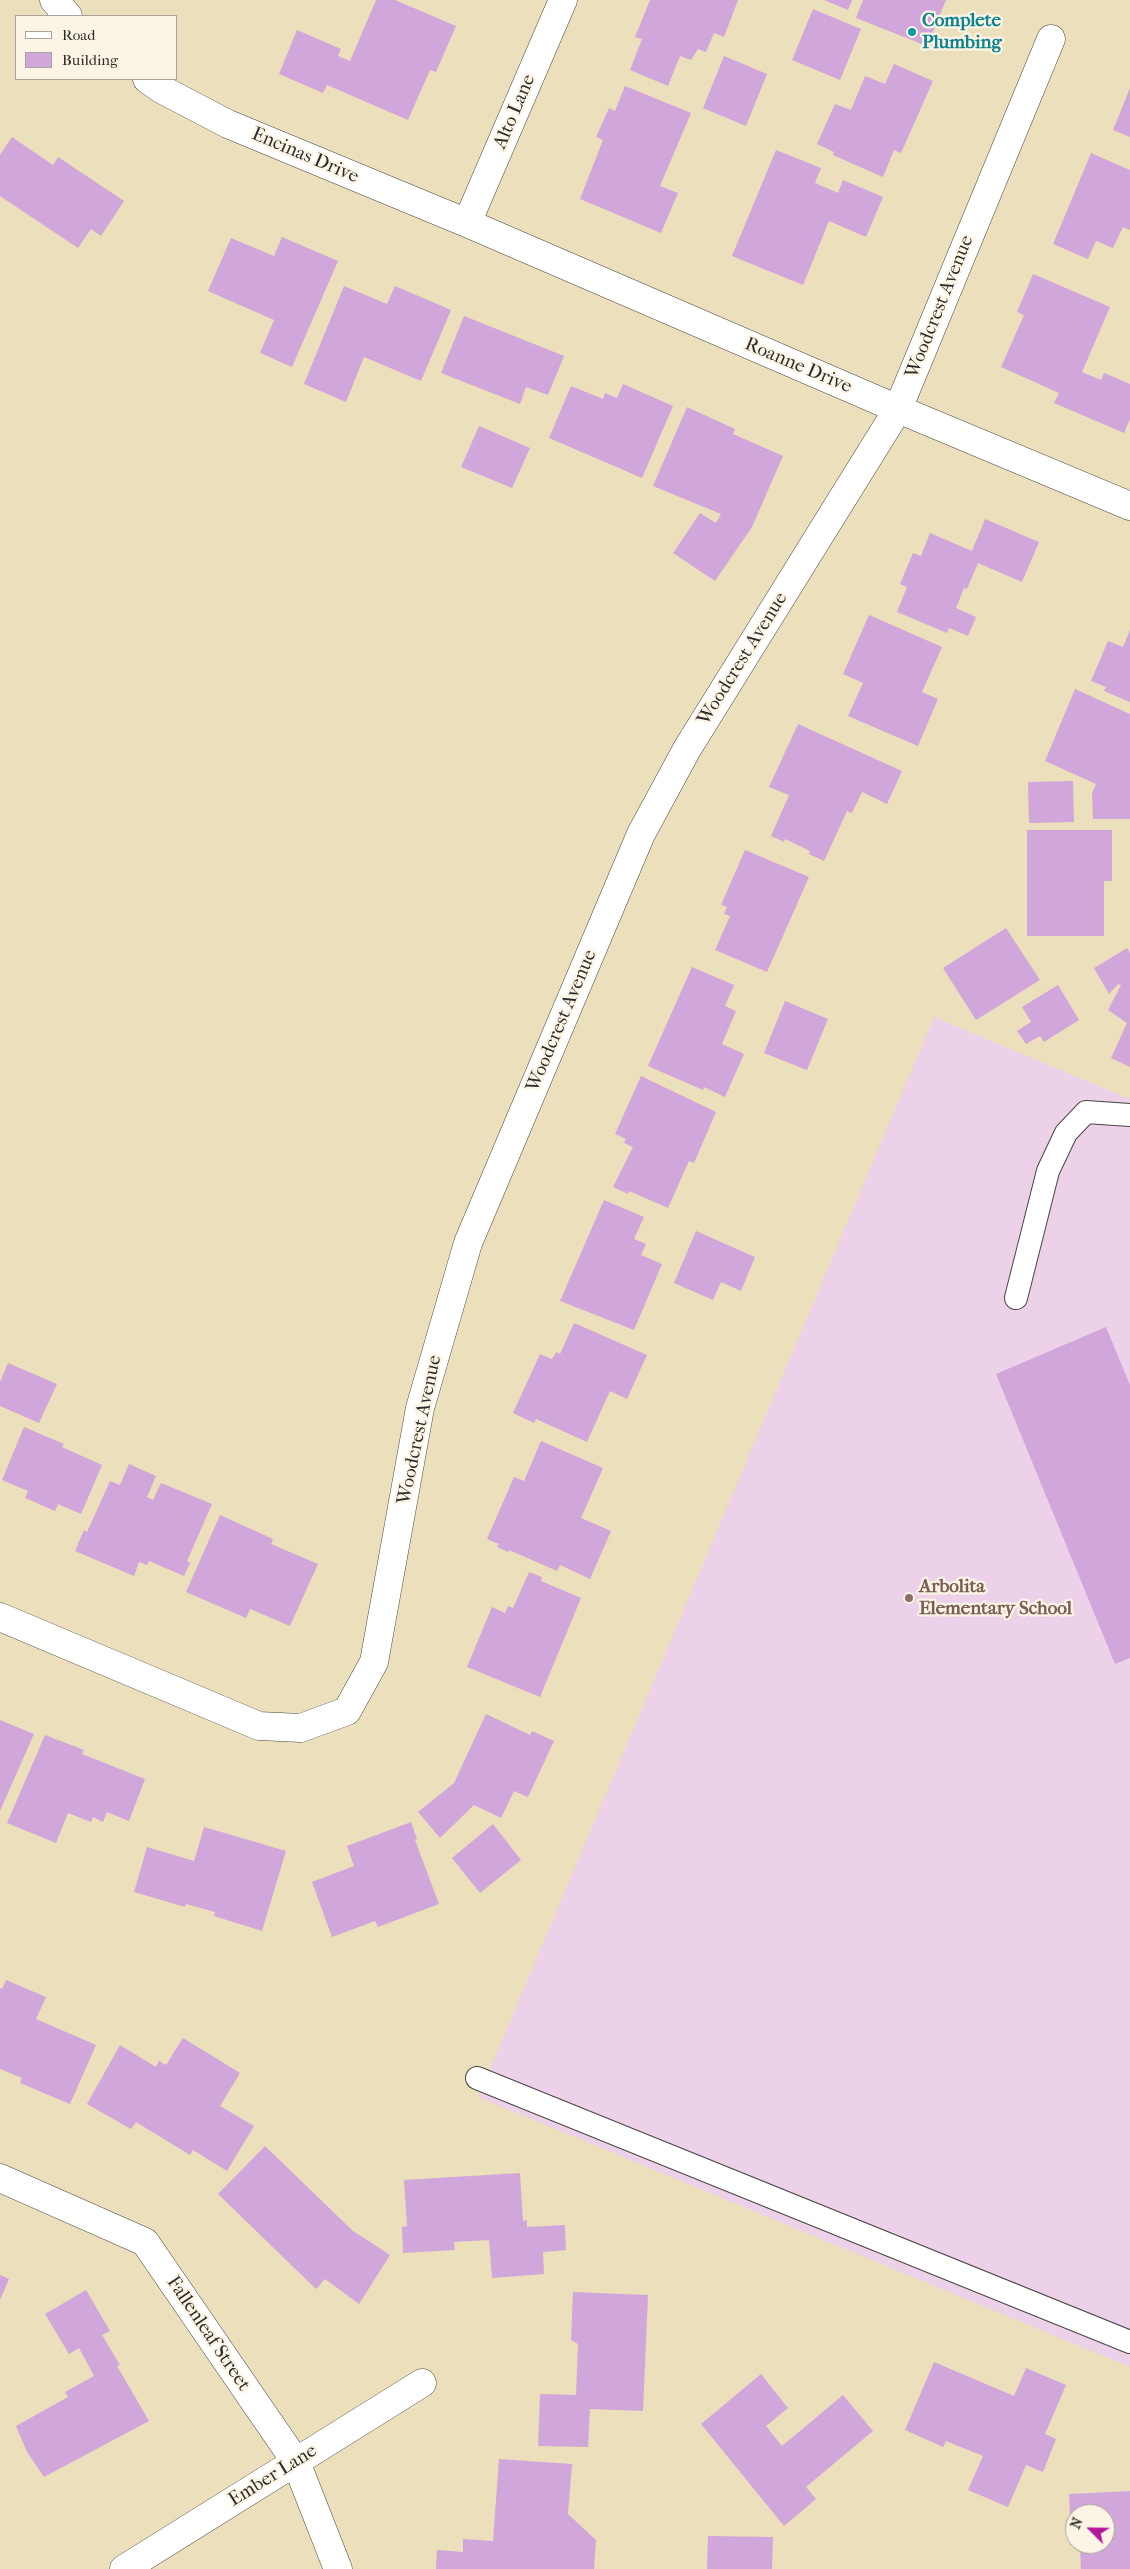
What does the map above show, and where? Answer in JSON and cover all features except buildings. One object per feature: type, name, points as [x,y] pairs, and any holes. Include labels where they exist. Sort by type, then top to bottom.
[{"type":"street","points":[[54,0],[67,15]]},
{"type":"street","name":"Alto Lane","points":[[467,223],[562,0]]},
{"type":"street","name":"Woodcrest Avenue","points":[[0,1617],[259,1726],[301,1728],[347,1711],[374,1662],[420,1408],[468,1243],[641,834],[687,749],[898,409],[1051,39]]},
{"type":"street","name":"Encinas Drive","points":[[149,80],[161,89],[228,124],[467,223]]},
{"type":"street","name":"Roanne Drive","points":[[467,223],[898,409],[1130,506]]},
{"type":"street","name":"Fallenleaf Street","points":[[0,2178],[145,2242],[296,2462],[338,2569]]},
{"type":"street","name":"Ember Lane","points":[[124,2569],[422,2383]]},
{"type":"lane","points":[[1016,1298],[1048,1171],[1066,1133],[1086,1112],[1130,1115]]},
{"type":"lane","points":[[477,2078],[1130,2342]]},
{"type":"shaded area","name":"Arbolita Elementary School","points":[[934,1017],[1130,1099],[1130,2367],[478,2097]]},
{"type":"place","name":"Complete Plumbing","points":[[912,32]]},
{"type":"place","name":"Arbolita Elementary School","points":[[909,1598]]}]
